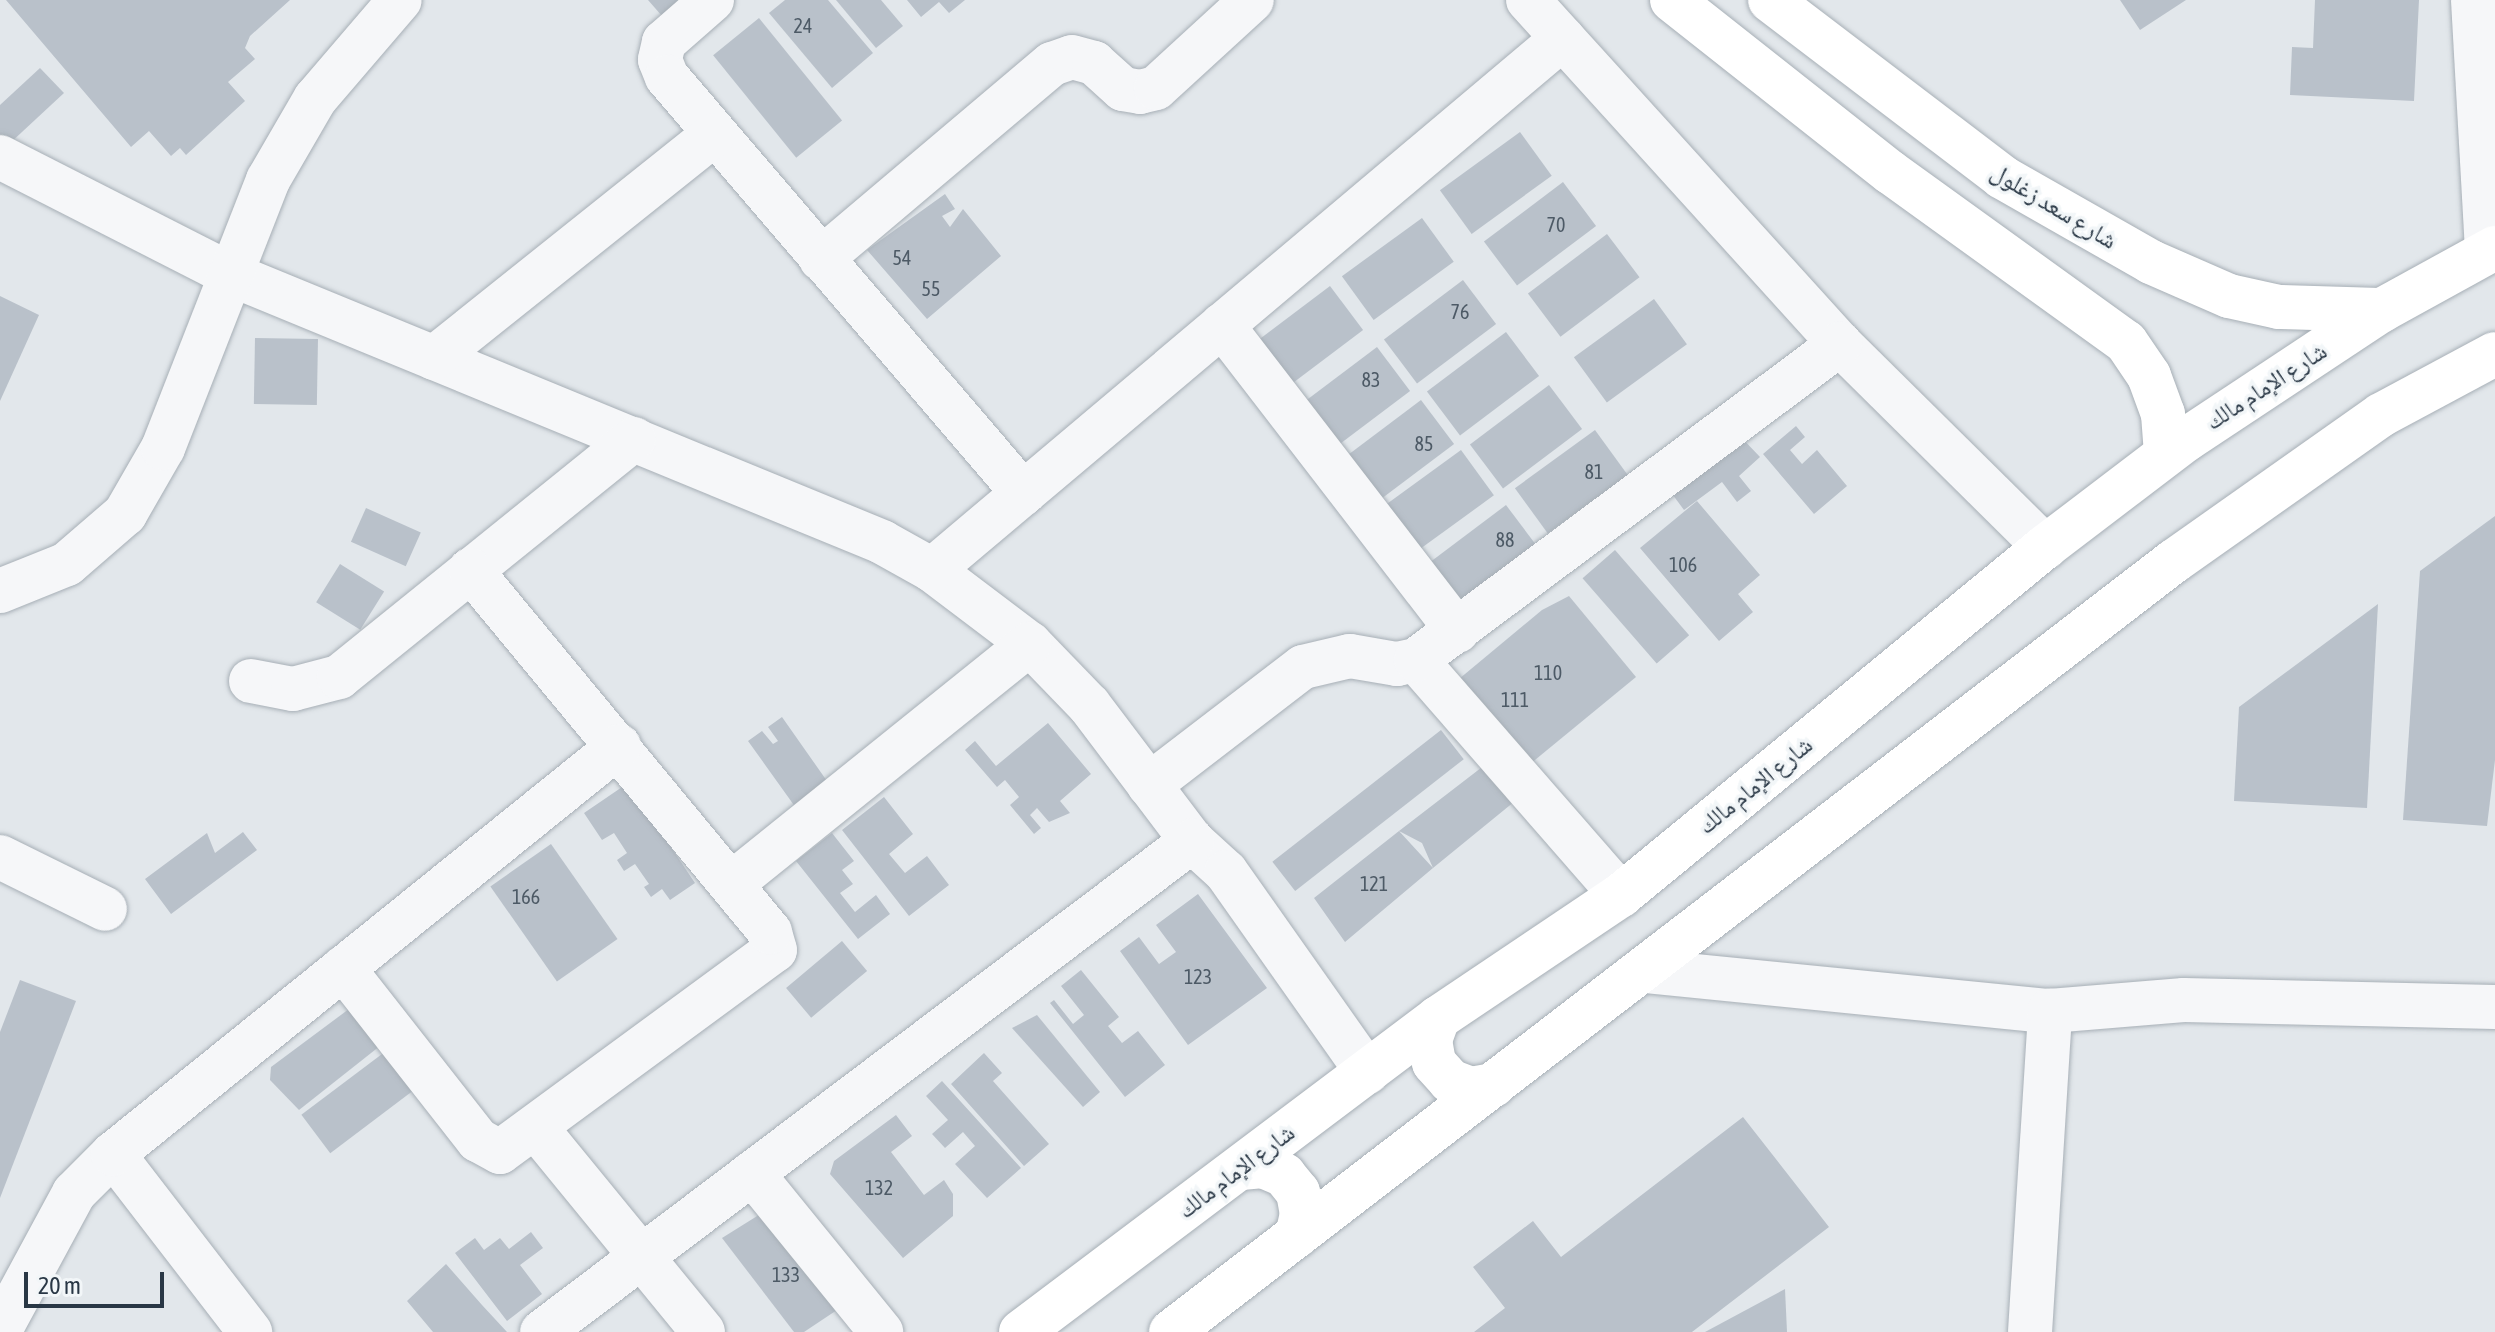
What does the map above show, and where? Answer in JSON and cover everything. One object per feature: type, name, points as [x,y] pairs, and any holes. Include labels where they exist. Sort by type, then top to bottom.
[{"type":"street","points":[[0,591],[67,564],[125,514],[163,448],[268,180],[315,99],[400,0]]},
{"type":"street","points":[[712,0],[670,35],[660,60],[667,77],[713,135],[1023,493]]},
{"type":"street","points":[[821,259],[1052,64],[1072,57],[1094,63],[1123,89],[1140,92],[1156,88],[1252,0]]},
{"type":"street","points":[[1528,0],[1840,344],[2045,547]]},
{"type":"street","points":[[1672,0],[1890,172],[2126,342],[2154,388],[2163,414],[2166,454]]},
{"type":"street","name":"شارع سعد زغلول","points":[[1770,0],[2002,177],[2151,262],[2229,296],[2279,307],[2382,310]]},
{"type":"street","points":[[2473,0],[2491,250]]},
{"type":"street","points":[[932,570],[1563,38]]},
{"type":"street","points":[[434,358],[713,135]]},
{"type":"street","points":[[0,157],[230,274],[882,542],[932,570],[1030,644],[1089,705],[1192,841],[1226,872],[1367,1072]]},
{"type":"street","name":"شارع الإمام مالك","points":[[1021,1332],[1438,1018],[1621,895],[2045,547],[2166,454],[2382,310],[2491,250]]},
{"type":"street","points":[[1222,325],[1458,631]]},
{"type":"street","points":[[1149,785],[1303,667],[1350,656],[1397,664],[1416,660],[1840,344]]},
{"type":"street","points":[[1171,1332],[1646,971],[2174,561],[2381,415],[2495,354]]},
{"type":"street","points":[[251,681],[293,689],[339,677],[634,439]]},
{"type":"street","points":[[343,968],[484,1146],[507,1152],[773,954],[775,940],[731,884],[470,570]]},
{"type":"street","points":[[731,884],[1030,644]]},
{"type":"street","points":[[1416,660],[1621,895]]},
{"type":"street","points":[[0,1330],[74,1193],[113,1154],[619,746]]},
{"type":"street","points":[[542,1332],[1192,841]]},
{"type":"street","points":[[0,857],[105,909]]},
{"type":"street","points":[[1646,971],[2050,1011],[2200,999],[2495,1007]]},
{"type":"street","points":[[2030,1332],[2050,1011]]},
{"type":"street","points":[[1438,1018],[1430,1040],[1434,1063],[1450,1081],[1471,1089],[1494,1085]]},
{"type":"street","points":[[537,1129],[703,1332]]},
{"type":"street","points":[[113,1154],[250,1332]]},
{"type":"street","points":[[1241,1168],[1263,1166],[1291,1184],[1302,1214],[1297,1235]]},
{"type":"street","points":[[752,1173],[881,1332]]},
{"type":"building","points":[[6,0],[290,0],[250,36],[245,48],[255,59],[228,82],[245,101],[186,155],[180,148],[171,156],[149,131],[131,147]]},
{"type":"building","points":[[648,0],[680,0],[662,16]]},
{"type":"building","points":[[785,0],[828,0],[873,53],[832,88],[769,13]]},
{"type":"building","points":[[836,0],[881,0],[903,26],[876,48]]},
{"type":"building","points":[[907,0],[965,0],[949,13],[939,2],[921,17]]},
{"type":"building","points":[[2120,0],[2186,0],[2140,30]]},
{"type":"building","points":[[2315,0],[2419,0],[2414,101],[2290,95],[2292,47],[2313,48]]},
{"type":"building","points":[[759,18],[842,121],[796,158],[713,55]]},
{"type":"building","points":[[40,68],[64,93],[8,145],[0,138],[0,105]]},
{"type":"building","points":[[1520,132],[1552,176],[1472,234],[1440,190]]},
{"type":"building","points":[[1563,182],[1596,226],[1517,286],[1484,242]]},
{"type":"building","points":[[945,194],[955,209],[942,216],[950,227],[963,209],[1001,256],[927,319],[867,250]]},
{"type":"building","points":[[1422,218],[1454,262],[1374,320],[1342,276]]},
{"type":"building","points":[[1607,234],[1639,277],[1560,337],[1528,294]]},
{"type":"building","points":[[1463,280],[1496,324],[1417,384],[1384,340]]},
{"type":"building","points":[[1330,286],[1363,330],[1285,389],[1252,345]]},
{"type":"building","points":[[0,296],[39,315],[0,401]]},
{"type":"building","points":[[1654,299],[1687,344],[1607,402],[1574,357]]},
{"type":"building","points":[[1506,332],[1539,376],[1460,436],[1427,392]]},
{"type":"building","points":[[255,338],[318,339],[317,405],[254,404]]},
{"type":"building","points":[[1377,347],[1410,391],[1332,450],[1299,406]]},
{"type":"building","points":[[1549,385],[1582,429],[1503,489],[1470,445]]},
{"type":"building","points":[[1421,400],[1454,444],[1375,504],[1342,460]]},
{"type":"building","points":[[1796,426],[1805,437],[1790,450],[1802,464],[1817,450],[1847,486],[1814,514],[1763,454]]},
{"type":"building","points":[[1595,430],[1628,475],[1548,533],[1515,488]]},
{"type":"building","points":[[1739,435],[1760,457],[1739,476],[1751,491],[1737,502],[1722,482],[1684,510],[1664,483]]},
{"type":"building","points":[[1461,450],[1494,495],[1414,553],[1381,508]]},
{"type":"building","points":[[1697,501],[1760,575],[1738,594],[1753,612],[1719,641],[1640,548]]},
{"type":"building","points":[[1506,505],[1539,549],[1460,609],[1427,565]]},
{"type":"building","points":[[366,508],[421,532],[406,566],[351,542]]},
{"type":"building","points":[[2495,516],[2495,760],[2487,826],[2403,820],[2420,571]]},
{"type":"building","points":[[1615,550],[1689,635],[1657,663],[1583,578]]},
{"type":"building","points":[[340,564],[384,592],[360,630],[316,602]]},
{"type":"building","points":[[1569,596],[1636,677],[1524,769],[1453,684],[1542,610]]},
{"type":"building","points":[[2378,604],[2367,808],[2234,801],[2239,707]]},
{"type":"building","points":[[782,717],[834,791],[801,815],[748,741],[762,731],[773,744],[778,741],[768,727]]},
{"type":"building","points":[[1048,723],[1091,774],[1060,801],[1070,813],[1049,822],[1037,808],[1030,815],[1041,828],[1034,834],[1010,805],[1019,797],[1005,780],[997,787],[965,750],[975,741],[996,766]]},
{"type":"building","points":[[1441,730],[1464,759],[1295,891],[1272,862]]},
{"type":"building","points":[[1490,761],[1520,797],[1433,868],[1422,843],[1399,831]]},
{"type":"building","points":[[628,783],[695,883],[670,900],[662,889],[651,897],[644,887],[649,884],[635,864],[624,871],[617,860],[627,853],[614,833],[602,840],[584,813]]},
{"type":"building","points":[[884,797],[913,834],[889,854],[905,873],[927,856],[949,885],[909,916],[842,830]]},
{"type":"building","points":[[1399,831],[1433,868],[1345,942],[1314,898]]},
{"type":"building","points":[[243,832],[257,850],[171,914],[145,879],[207,833],[215,853]]},
{"type":"building","points":[[832,833],[854,861],[842,870],[853,884],[840,893],[855,912],[876,895],[890,914],[858,939],[796,861]]},
{"type":"building","points":[[551,844],[618,939],[557,981],[490,886]]},
{"type":"building","points":[[1198,894],[1267,988],[1188,1045],[1120,951],[1139,937],[1159,964],[1176,952],[1156,925]]},
{"type":"building","points":[[842,941],[867,971],[811,1018],[786,988]]},
{"type":"building","points":[[1081,970],[1119,1017],[1108,1026],[1122,1043],[1138,1031],[1165,1065],[1125,1097],[1050,1003],[1054,1000],[1073,1024],[1084,1015],[1061,986]]},
{"type":"building","points":[[20,980],[76,1001],[0,1198],[0,1032]]},
{"type":"building","points":[[357,1003],[385,1042],[299,1110],[270,1080],[271,1067]]},
{"type":"building","points":[[1037,1015],[1100,1092],[1083,1107],[1012,1028]]},
{"type":"building","points":[[394,1045],[423,1083],[330,1153],[301,1115]]},
{"type":"building","points":[[984,1053],[1002,1073],[993,1081],[1049,1144],[1024,1166],[951,1084]]},
{"type":"building","points":[[942,1081],[1021,1168],[987,1198],[955,1164],[975,1146],[963,1132],[945,1148],[932,1134],[948,1120],[926,1096]]},
{"type":"building","points":[[896,1115],[912,1136],[891,1152],[924,1195],[944,1180],[953,1194],[953,1216],[903,1258],[830,1174],[834,1161]]},
{"type":"building","points":[[1743,1117],[1829,1227],[1692,1332],[1474,1332],[1505,1308],[1473,1267],[1533,1221],[1561,1257]]},
{"type":"building","points":[[770,1208],[840,1308],[804,1332],[794,1332],[722,1238]]},
{"type":"building","points":[[531,1232],[543,1248],[520,1265],[542,1294],[507,1321],[455,1253],[475,1238],[484,1250],[500,1238],[509,1249]]},
{"type":"building","points":[[446,1264],[507,1332],[433,1332],[407,1301]]},
{"type":"building","points":[[1785,1289],[1787,1332],[1705,1332]]}]
